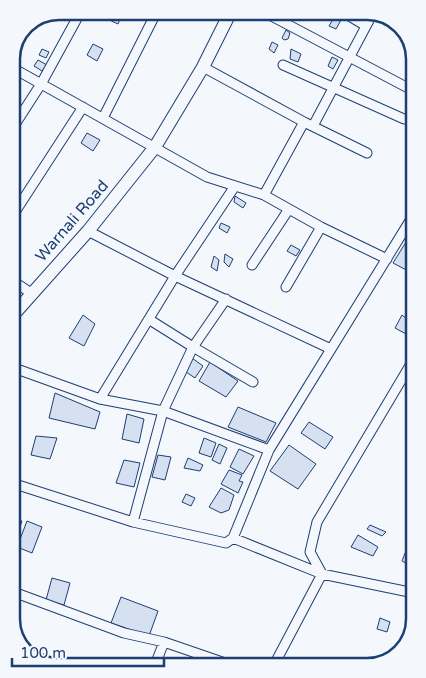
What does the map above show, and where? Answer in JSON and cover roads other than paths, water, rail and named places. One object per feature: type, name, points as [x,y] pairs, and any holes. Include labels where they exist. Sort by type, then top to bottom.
[{"type":"main road","name":"Warnali Road","points":[[20,307],[88,231],[155,147],[203,67],[226,20]]},
{"type":"street","points":[[20,110],[41,84],[76,20]]},
{"type":"street","points":[[103,118],[152,20]]},
{"type":"street","points":[[279,20],[406,87]]},
{"type":"street","points":[[356,20],[366,26]]},
{"type":"street","points":[[264,195],[308,124],[333,88],[369,20]]},
{"type":"street","points":[[283,66],[404,119]]},
{"type":"street","points":[[203,67],[308,124],[367,153]]},
{"type":"street","points":[[20,72],[207,177],[264,195],[321,227],[387,259]]},
{"type":"street","points":[[20,204],[83,107]]},
{"type":"street","points":[[100,399],[176,276],[235,186]]},
{"type":"street","points":[[252,266],[289,209]]},
{"type":"street","points":[[286,287],[321,227]]},
{"type":"street","points":[[20,486],[133,522],[226,543],[233,538],[269,450],[406,227]]},
{"type":"street","points":[[88,231],[169,270],[176,276],[332,349]]},
{"type":"street","points":[[20,286],[31,293]]},
{"type":"street","points":[[133,522],[163,411],[193,347],[226,300]]},
{"type":"street","points":[[150,320],[253,382]]},
{"type":"street","points":[[20,370],[100,399],[163,411],[269,450]]},
{"type":"street","points":[[322,574],[310,552],[317,522],[406,372]]},
{"type":"street","points":[[233,538],[322,574],[406,591]]},
{"type":"street","points":[[278,658],[322,574]]},
{"type":"street","points":[[20,594],[124,633],[164,642],[211,658]]},
{"type":"street","points":[[158,658],[164,642]]}]
